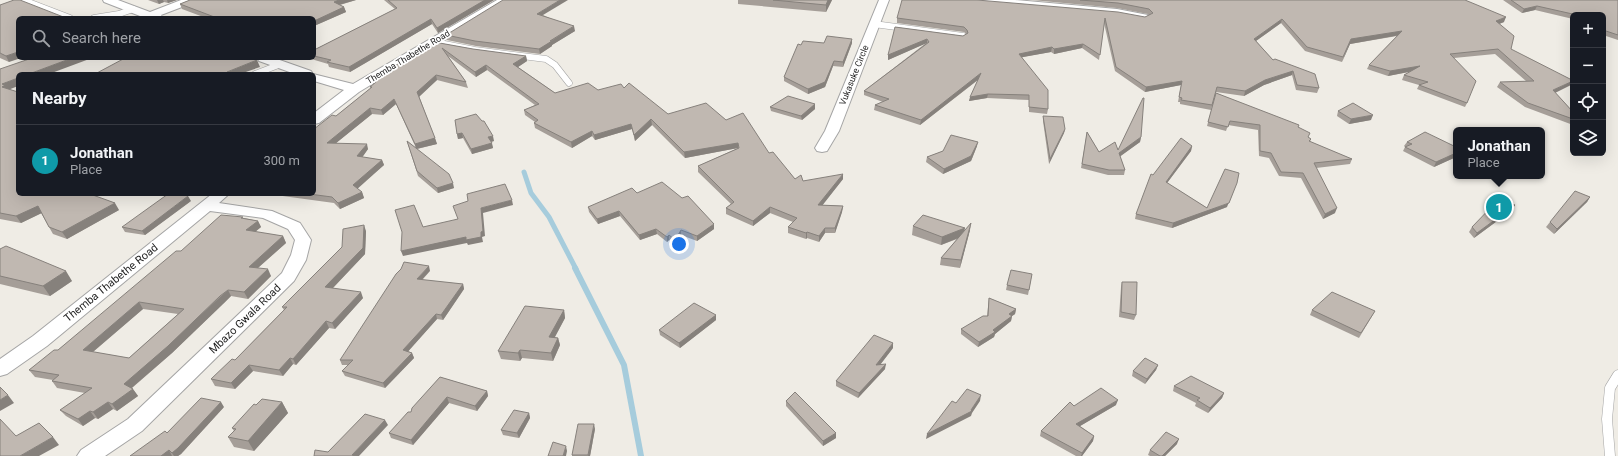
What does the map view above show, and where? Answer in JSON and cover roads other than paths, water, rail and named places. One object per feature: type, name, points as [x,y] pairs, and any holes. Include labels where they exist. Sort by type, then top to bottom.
[{"type":"street","points":[[108,0],[148,16]]},
{"type":"street","points":[[152,16],[191,0]]},
{"type":"street","name":"Themba Thabethe Road","points":[[316,118],[354,89],[505,0]]},
{"type":"street","name":"Vukasuke Circle","points":[[822,148],[832,131],[884,0]]},
{"type":"street","points":[[977,0],[1117,12],[1144,17]]},
{"type":"street","points":[[269,60],[302,72]]},
{"type":"street","points":[[316,78],[354,89]]},
{"type":"street","name":"Themba Thabethe Road","points":[[0,369],[40,341],[218,196]]},
{"type":"street","name":"Mbazo Gwala Road","points":[[88,456],[135,425],[288,277],[296,265],[301,253],[303,240],[294,226],[266,214],[206,206]]},
{"type":"lane","points":[[23,0],[65,16]]},
{"type":"lane","points":[[106,16],[133,10]]},
{"type":"lane","points":[[874,24],[963,36]]},
{"type":"lane","points":[[434,42],[475,50],[546,59],[555,65],[569,83]]},
{"type":"lane","points":[[260,72],[280,64]]},
{"type":"lane","points":[[1610,456],[1607,419],[1610,388],[1618,375]]},
{"type":"waterway","points":[[524,172],[531,193],[549,217],[576,269]]},
{"type":"waterway","points":[[575,268],[624,365],[641,456]]},
{"type":"place","name":"Jonathan","points":[[1499,207]]}]
